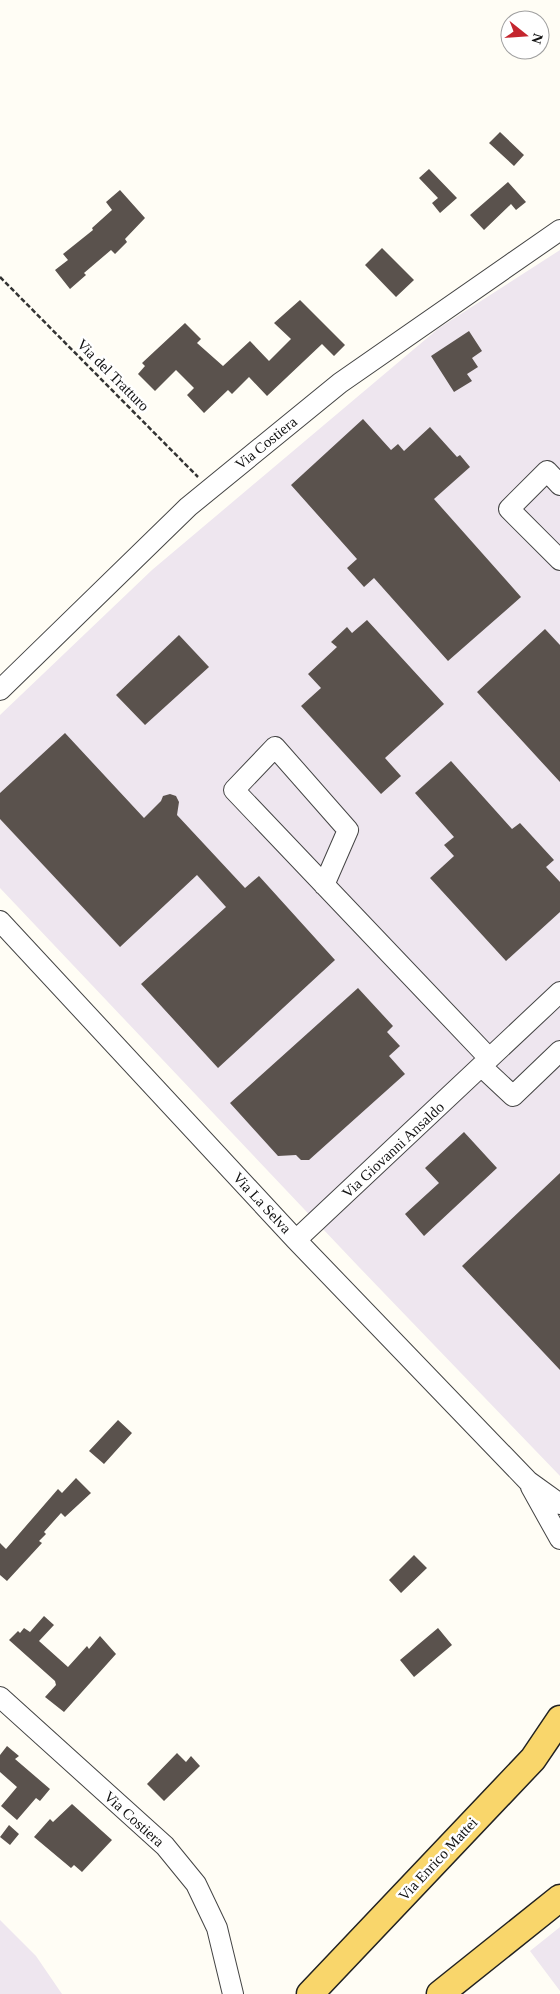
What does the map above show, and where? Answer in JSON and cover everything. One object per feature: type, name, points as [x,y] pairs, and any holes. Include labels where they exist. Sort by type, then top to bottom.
[{"type":"main road","name":"Via Enrico Mattei","points":[[310,1994],[533,1758],[560,1719]]},
{"type":"main road","points":[[440,1994],[560,1898]]},
{"type":"street","name":"Via Costiera","points":[[0,690],[188,507],[340,383],[560,230]]},
{"type":"street","points":[[560,485],[547,471],[509,509],[560,560]]},
{"type":"street","points":[[324,885],[348,830],[275,747],[234,790],[486,1062],[513,1096],[560,1051]]},
{"type":"street","name":"Via La Selva","points":[[0,921],[296,1240],[528,1481],[560,1504]]},
{"type":"street","name":"Via Giovanni Ansaldo","points":[[296,1240],[560,992]]},
{"type":"street","name":"Via La Selva","points":[[528,1481],[560,1539]]},
{"type":"street","name":"Via Costiera","points":[[0,1697],[165,1846],[196,1884],[218,1928],[233,1994]]},
{"type":"street","name":"Via Costiera","points":[[228,1969],[244,1994]]},
{"type":"path","name":"Via del Tratturo","points":[[0,277],[210,489]]},
{"type":"shaded area","points":[[560,250],[560,1476],[0,888],[0,715],[152,570],[439,328]]},
{"type":"shaded area","points":[[0,1920],[36,1956],[62,1994],[0,1994]]},
{"type":"shaded area","points":[[560,1927],[560,1991],[530,1951]]},
{"type":"building","points":[[500,132],[524,155],[514,166],[489,143]]},
{"type":"building","points":[[429,169],[457,198],[440,213],[432,203],[438,198],[419,178]]},
{"type":"building","points":[[508,182],[526,202],[516,210],[511,204],[484,230],[470,215]]},
{"type":"building","points":[[120,190],[145,218],[125,239],[127,242],[115,254],[111,250],[84,273],[86,275],[70,289],[55,270],[68,260],[63,254],[93,230],[92,228],[112,210],[106,202]]},
{"type":"building","points":[[382,248],[414,280],[396,297],[365,265]]},
{"type":"building","points":[[300,300],[345,345],[334,356],[322,344],[267,396],[249,377],[232,394],[228,390],[204,413],[187,395],[194,388],[176,370],[155,391],[138,374],[145,366],[142,363],[185,323],[201,339],[197,343],[223,366],[250,341],[269,361],[291,339],[274,323]]},
{"type":"building","points":[[469,331],[482,351],[472,358],[478,367],[467,374],[472,381],[454,392],[431,356]]},
{"type":"building","points":[[363,419],[391,450],[398,444],[404,451],[430,427],[457,457],[460,455],[470,467],[434,499],[521,597],[448,661],[374,578],[364,587],[347,568],[357,559],[291,485]]},
{"type":"building","points":[[367,620],[444,704],[385,758],[401,776],[381,794],[301,706],[321,688],[308,674],[337,647],[331,642],[347,627],[352,633]]},
{"type":"building","points":[[545,629],[560,645],[560,782],[477,692]]},
{"type":"building","points":[[179,635],[209,667],[145,725],[116,695]]},
{"type":"building","points":[[65,733],[144,818],[161,801],[163,796],[170,794],[176,796],[179,802],[177,815],[245,888],[259,876],[335,960],[218,1068],[141,984],[226,907],[197,875],[120,947],[0,819],[0,793]]},
{"type":"building","points":[[451,761],[512,829],[520,823],[554,860],[546,867],[560,882],[560,912],[506,961],[430,878],[454,856],[444,845],[454,837],[415,793]]},
{"type":"building","points":[[358,988],[393,1026],[387,1032],[400,1046],[389,1056],[405,1074],[309,1160],[301,1160],[296,1155],[278,1156],[230,1103]]},
{"type":"building","points":[[464,1132],[497,1168],[424,1236],[405,1214],[439,1183],[425,1168]]},
{"type":"building","points":[[560,1173],[560,1370],[462,1266]]},
{"type":"building","points":[[118,1420],[132,1433],[104,1464],[89,1451]]},
{"type":"building","points":[[76,1478],[91,1493],[65,1517],[61,1513],[44,1532],[46,1534],[39,1541],[42,1543],[7,1581],[0,1575],[0,1543],[6,1549],[58,1489],[62,1493]]},
{"type":"building","points":[[414,1555],[427,1568],[401,1593],[389,1580]]},
{"type":"building","points":[[44,1616],[54,1625],[39,1641],[68,1667],[87,1646],[89,1649],[100,1636],[116,1654],[64,1712],[45,1697],[56,1685],[55,1681],[9,1640],[24,1628],[30,1632]]},
{"type":"building","points":[[438,1628],[452,1645],[414,1677],[400,1660]]},
{"type":"building","points":[[7,1746],[19,1756],[15,1759],[50,1789],[40,1801],[36,1798],[17,1820],[1,1806],[17,1787],[0,1772],[0,1755]]},
{"type":"building","points":[[177,1753],[186,1762],[191,1756],[200,1766],[164,1801],[147,1784]]},
{"type":"building","points":[[72,1804],[112,1840],[82,1872],[74,1865],[71,1868],[34,1837],[50,1819],[53,1822]]},
{"type":"building","points":[[9,1825],[19,1834],[10,1845],[0,1837]]}]
